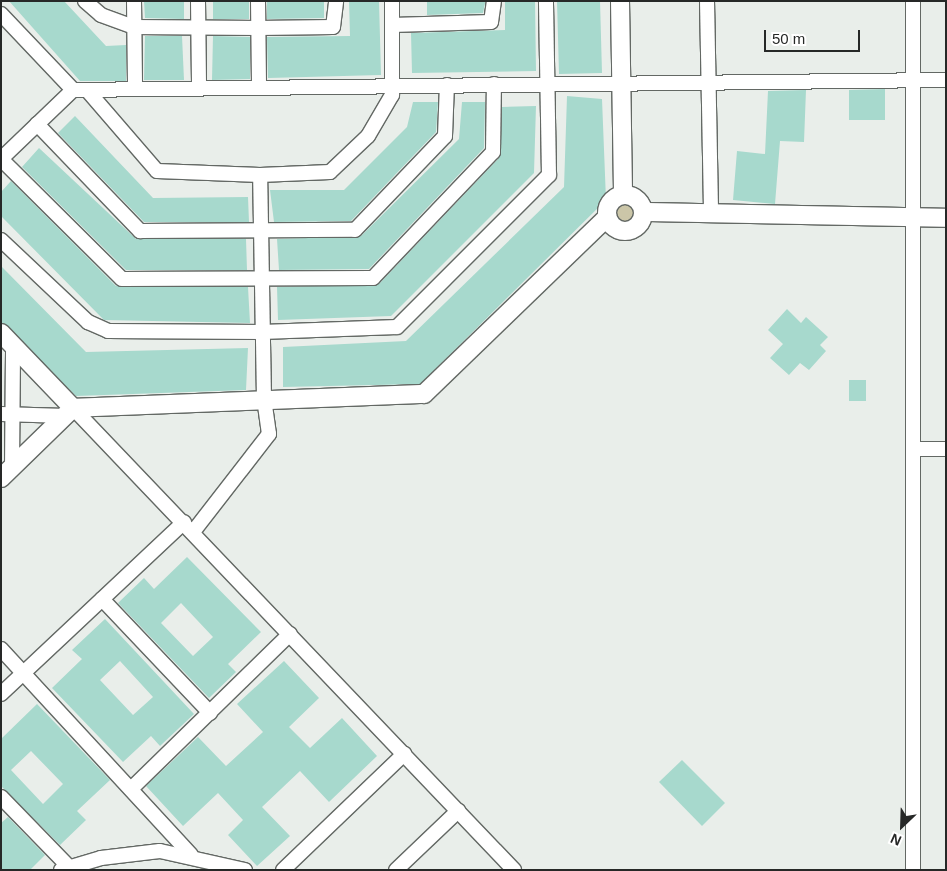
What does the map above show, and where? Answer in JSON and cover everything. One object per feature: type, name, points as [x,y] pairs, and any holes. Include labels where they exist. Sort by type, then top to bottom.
[{"type":"street","points":[[134,1],[135,89]]},
{"type":"street","points":[[198,1],[200,88]]},
{"type":"street","points":[[258,1],[259,87]]},
{"type":"street","points":[[90,3],[134,27],[258,28],[333,27],[336,1]]},
{"type":"street","points":[[1,14],[80,90],[158,171],[260,175],[320,173],[337,168],[368,136],[388,104],[393,86],[392,1]]},
{"type":"street","points":[[392,25],[491,22],[494,1]]},
{"type":"street","points":[[1,240],[99,329],[262,332],[391,328],[403,323],[549,175],[546,1]]},
{"type":"street","points":[[620,1],[623,194]]},
{"type":"street","points":[[707,1],[711,214]]},
{"type":"street","points":[[913,1],[914,870]]},
{"type":"street","points":[[494,84],[493,152],[378,275],[262,281],[122,279],[1,159],[37,124],[80,90],[494,84],[946,80]]},
{"type":"street","points":[[37,124],[140,231],[261,234],[362,227],[445,136],[448,85]]},
{"type":"street","points":[[1,694],[102,599],[189,527],[269,434],[264,398],[260,175]]},
{"type":"street","points":[[623,194],[640,201],[644,212],[639,225],[628,231],[615,228],[607,217],[608,205],[623,194]]},
{"type":"street","points":[[644,212],[946,218]]},
{"type":"street","points":[[7,414],[70,412],[264,398],[424,394],[607,217]]},
{"type":"street","points":[[5,338],[70,412],[189,527],[514,870]]},
{"type":"street","points":[[5,338],[7,472]]},
{"type":"street","points":[[7,472],[70,412]]},
{"type":"street","points":[[913,449],[946,449]]},
{"type":"street","points":[[102,599],[210,713]]},
{"type":"street","points":[[131,790],[290,634]]},
{"type":"street","points":[[1,649],[191,855]]},
{"type":"street","points":[[283,870],[404,754]]},
{"type":"street","points":[[1,797],[65,868],[129,853],[191,855],[244,870]]},
{"type":"street","points":[[396,870],[458,811]]},
{"type":"shaded area","points":[[624,202],[634,209],[635,213],[628,223],[624,224],[614,217],[613,213],[620,203]]},
{"type":"building","points":[[9,1],[64,1],[106,46],[126,45],[126,81],[80,81]]},
{"type":"building","points":[[144,1],[184,1],[184,19],[145,18]]},
{"type":"building","points":[[213,1],[249,1],[249,19],[213,19]]},
{"type":"building","points":[[267,1],[324,1],[324,18],[267,19]]},
{"type":"building","points":[[349,1],[379,1],[381,75],[268,78],[267,37],[350,36]]},
{"type":"building","points":[[427,1],[485,1],[485,3],[483,13],[427,15]]},
{"type":"building","points":[[505,1],[535,1],[536,71],[412,73],[411,33],[505,30]]},
{"type":"building","points":[[557,1],[600,1],[602,73],[559,74]]},
{"type":"building","points":[[145,36],[182,36],[184,80],[144,80]]},
{"type":"building","points":[[213,36],[250,37],[250,79],[212,80]]},
{"type":"building","points":[[885,89],[885,120],[849,120],[849,90]]},
{"type":"building","points":[[806,90],[804,142],[780,141],[775,204],[733,200],[737,151],[765,154],[768,91]]},
{"type":"building","points":[[567,96],[602,99],[606,200],[420,384],[283,387],[283,347],[406,341],[564,187]]},
{"type":"building","points":[[413,102],[438,102],[436,132],[351,221],[274,222],[270,190],[344,190],[407,127]]},
{"type":"building","points":[[462,102],[485,102],[484,148],[369,269],[279,270],[277,239],[361,236],[459,139]]},
{"type":"building","points":[[536,106],[534,173],[391,316],[278,320],[277,287],[379,284],[499,158],[502,107]]},
{"type":"building","points":[[75,116],[153,198],[248,197],[249,222],[144,222],[58,133]]},
{"type":"building","points":[[39,148],[136,239],[246,239],[247,270],[126,270],[22,167]]},
{"type":"building","points":[[11,181],[116,286],[248,287],[250,323],[104,320],[1,216],[1,192]]},
{"type":"building","points":[[1,266],[86,352],[248,348],[246,390],[76,396],[1,322]]},
{"type":"building","points":[[787,309],[801,323],[806,317],[828,337],[820,345],[826,351],[809,370],[800,363],[789,375],[770,358],[783,344],[768,330]]},
{"type":"building","points":[[849,380],[866,380],[866,401],[849,401]]},
{"type":"building","points":[[187,557],[261,632],[228,664],[236,672],[209,698],[118,603],[144,578],[154,589]],"holes":[[[181,603],[213,637],[193,656],[161,623]]]},
{"type":"building","points":[[105,619],[194,714],[160,746],[151,736],[123,762],[52,688],[82,659],[72,650]],"holes":[[[120,661],[153,697],[133,715],[100,680]]]},
{"type":"building","points":[[284,661],[319,698],[289,727],[310,748],[342,718],[377,756],[329,802],[300,771],[262,807],[290,836],[257,866],[228,835],[243,820],[218,793],[183,826],[146,786],[198,737],[226,766],[263,732],[237,704]]},
{"type":"building","points":[[37,704],[110,780],[77,811],[86,820],[60,845],[1,786],[1,739]],"holes":[[[31,751],[63,784],[43,804],[11,770]]]},
{"type":"building","points":[[682,760],[725,803],[702,826],[659,782]]},
{"type":"building","points":[[8,817],[45,855],[30,870],[1,870],[1,823]]}]
